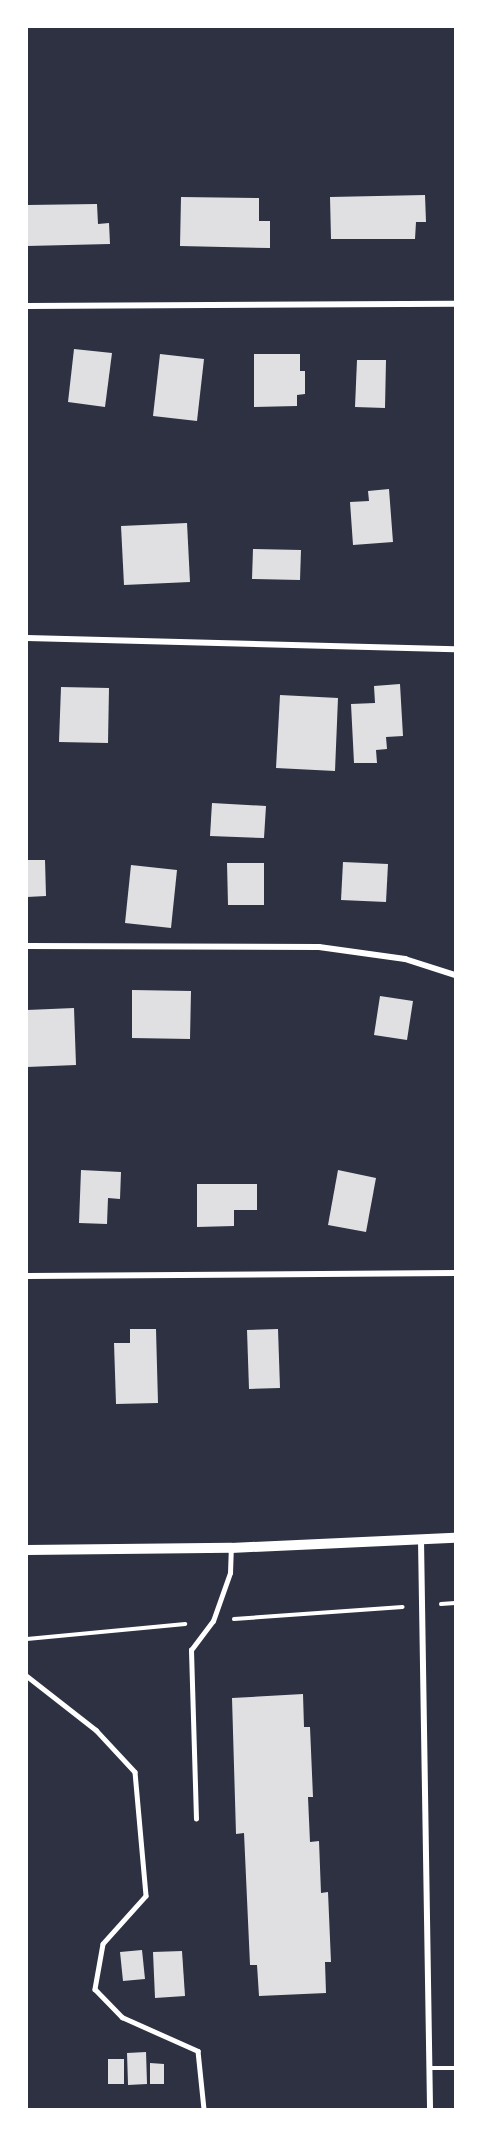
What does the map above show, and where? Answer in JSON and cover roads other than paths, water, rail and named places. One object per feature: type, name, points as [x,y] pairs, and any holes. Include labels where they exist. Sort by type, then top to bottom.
[{"type":"street","points":[[27,306],[455,304]]},
{"type":"street","points":[[27,639],[455,649]]},
{"type":"street","points":[[27,946],[319,947],[405,959],[455,975]]},
{"type":"street","points":[[27,1276],[455,1273]]},
{"type":"street","points":[[27,1550],[231,1548],[455,1538]]},
{"type":"street","points":[[421,1540],[430,2109]]},
{"type":"lane","points":[[196,1819],[191,1650],[213,1621],[230,1573],[231,1548]]},
{"type":"lane","points":[[27,1676],[96,1730],[135,1772],[146,1896],[103,1944],[95,1989],[122,2017],[198,2051],[204,2109]]},
{"type":"lane","points":[[429,2068],[455,2068]]}]
